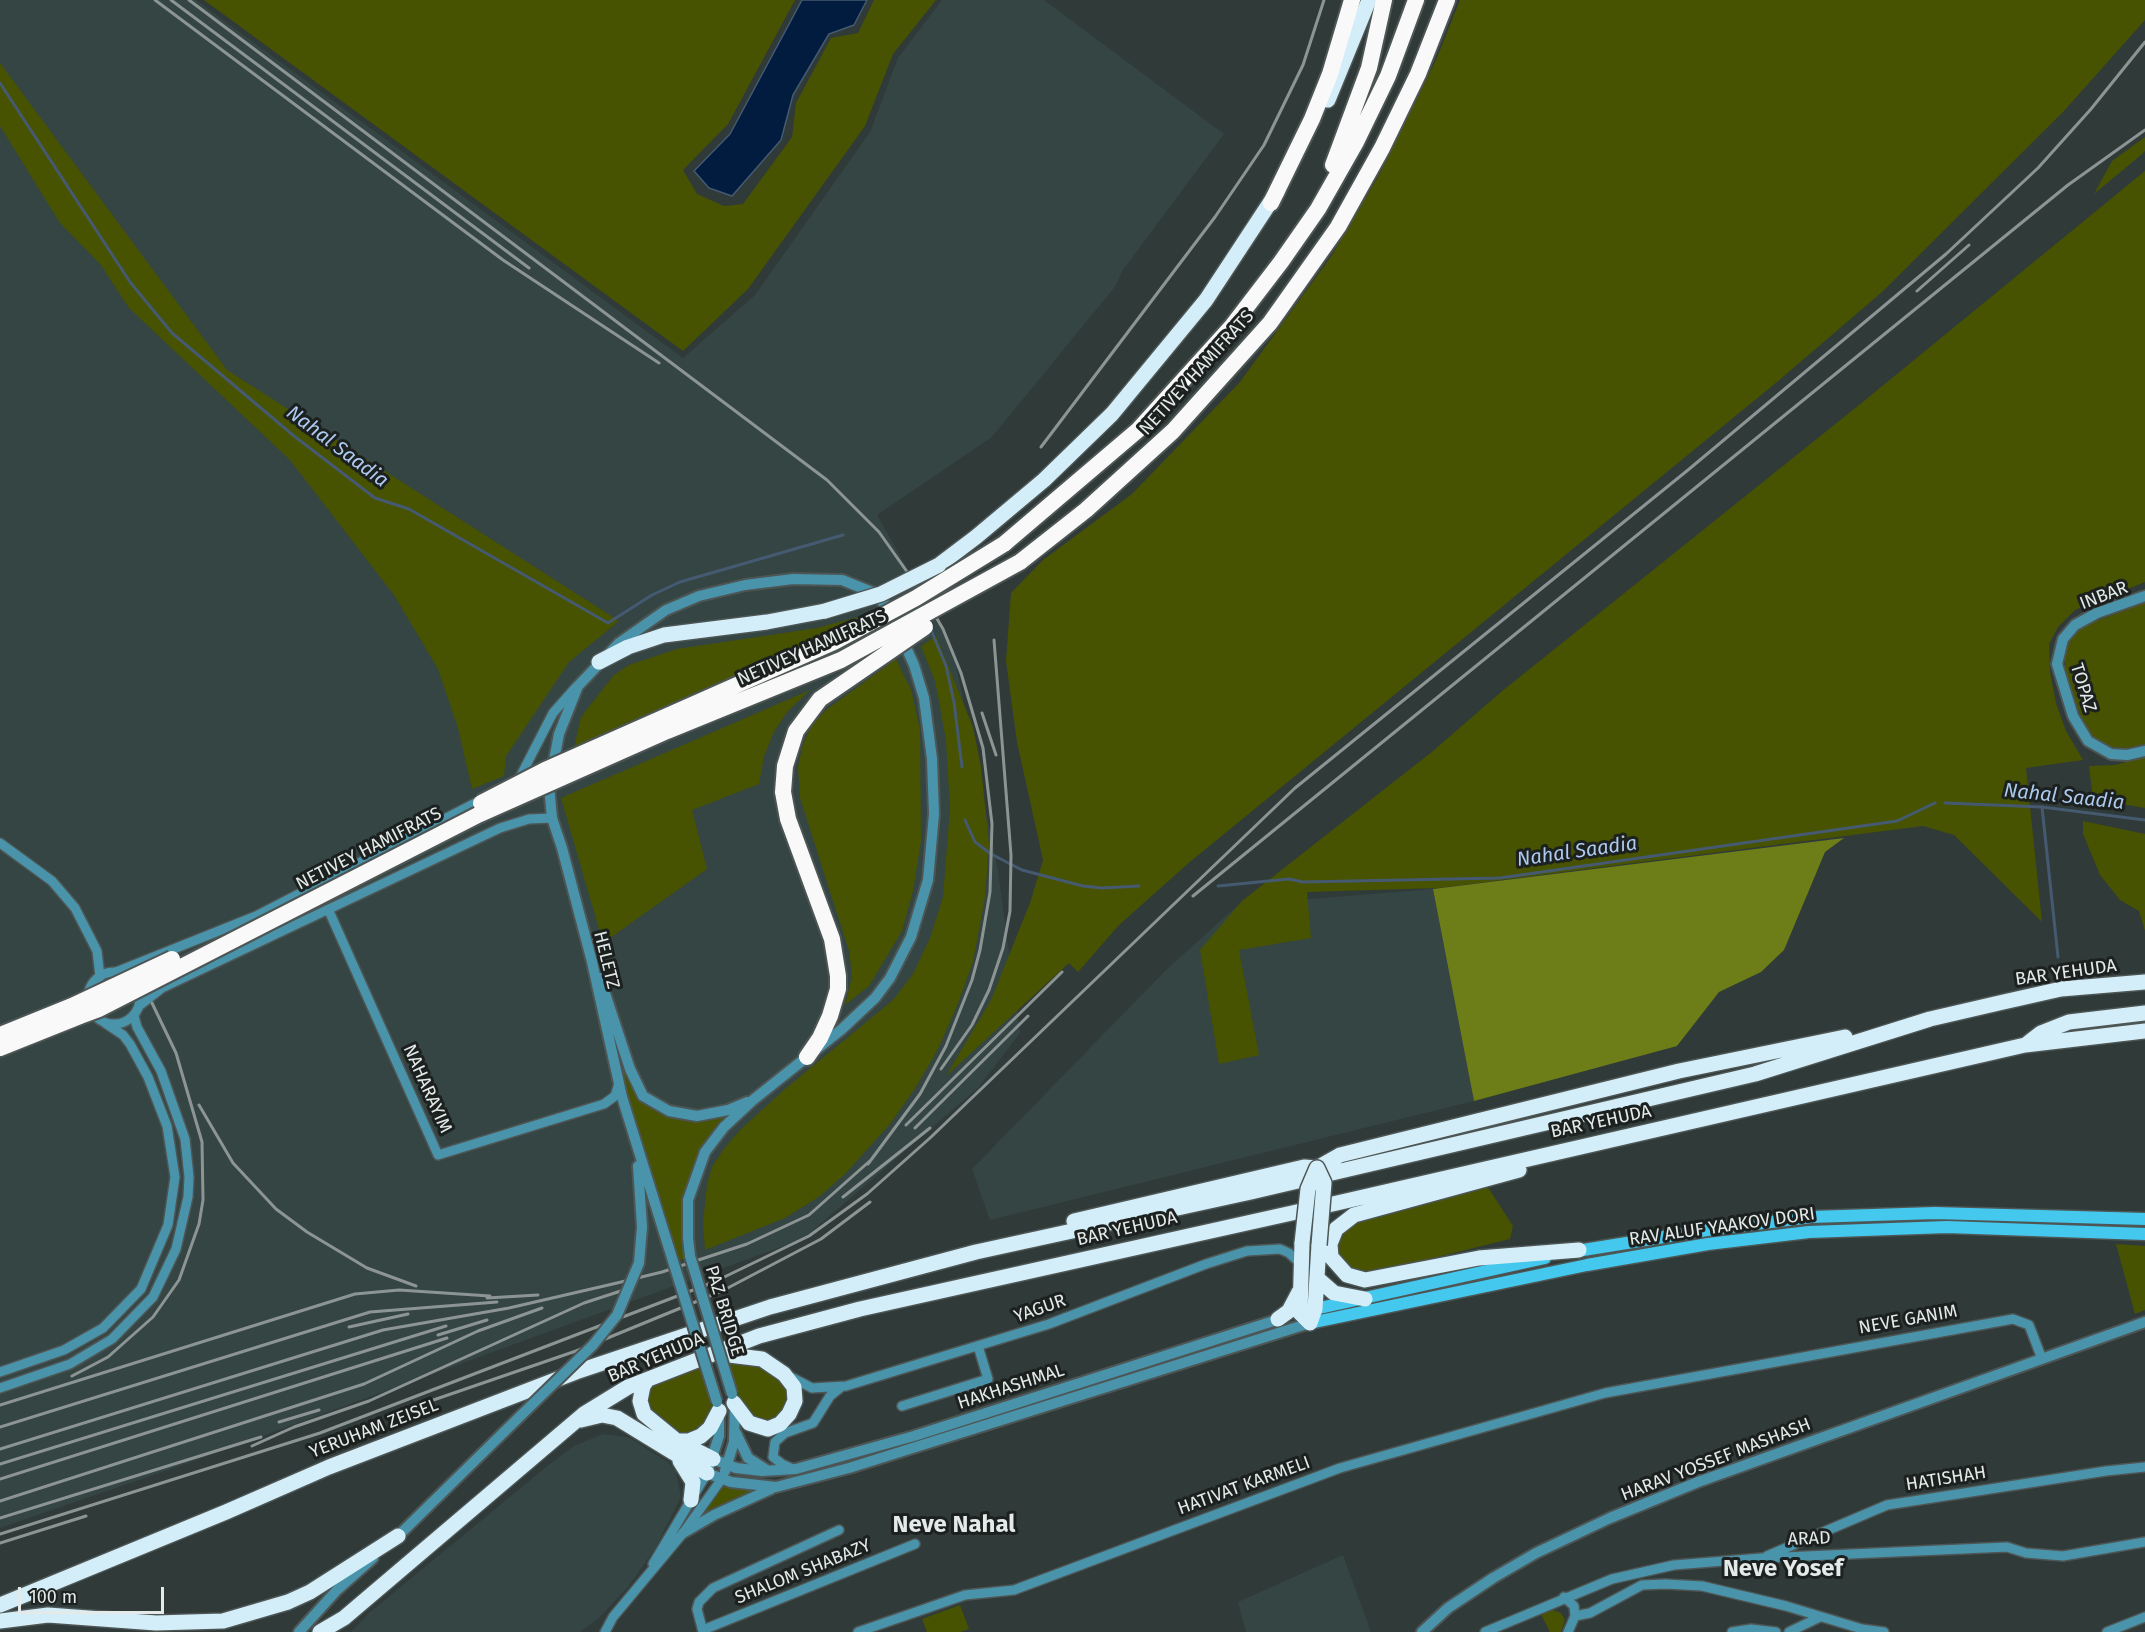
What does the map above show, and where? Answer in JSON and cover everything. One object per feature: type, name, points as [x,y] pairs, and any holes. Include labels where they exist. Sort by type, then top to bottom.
[{"type":"highway","points":[[1271,203],[1312,119],[1330,74],[1352,0]]},
{"type":"highway","points":[[599,662],[628,647],[664,635],[767,622],[825,611],[881,594],[939,565],[1044,480],[1112,414],[1206,300],[1271,203],[1318,122],[1369,0]]},
{"type":"highway","points":[[1281,262],[1305,222],[1351,120],[1369,68],[1384,0]]},
{"type":"highway","name":"NETIVEY HAMIFRATS","points":[[0,1035],[76,1011],[545,770],[834,642],[916,598],[1004,544],[1138,430],[1232,326],[1281,262],[1318,209],[1356,142],[1388,76],[1416,0]]},
{"type":"highway","name":"NETIVEY HAMIFRATS","points":[[0,1047],[478,816],[667,731],[841,660],[1020,562],[1086,510],[1173,431],[1270,323],[1338,227],[1382,148],[1418,74],[1447,0]]},
{"type":"highway","points":[[807,1057],[820,1038],[830,1016],[838,988],[838,976],[832,939],[788,819],[783,792],[785,766],[796,731],[819,699],[1020,562]]},
{"type":"highway","name":"BAR YEHUDA","points":[[770,1307],[976,1252],[1251,1192],[1755,1074],[1930,1019],[2061,989],[2145,982]]},
{"type":"highway","points":[[2025,1045],[2041,1033],[2069,1022],[2145,1013]]},
{"type":"highway","points":[[976,1252],[1030,1233],[1147,1202],[1305,1167],[1317,1168],[1340,1155],[1757,1055],[1930,1019]]},
{"type":"highway","points":[[2025,1045],[2145,1031]]},
{"type":"highway","name":"BAR YEHUDA","points":[[320,1632],[344,1618],[566,1428],[623,1390],[759,1336],[814,1319],[1682,1125],[2025,1045]]},
{"type":"highway","points":[[1579,1250],[1479,1258],[1365,1280],[1347,1275],[1340,1269],[1330,1251],[1336,1229],[1354,1215],[1682,1125]]},
{"type":"highway","points":[[1308,1315],[1300,1289],[1302,1243],[1308,1190],[1317,1168]]},
{"type":"highway","points":[[1308,1315],[1318,1279],[1324,1183],[1317,1168]]},
{"type":"highway","points":[[1318,1279],[1334,1293],[1365,1299]]},
{"type":"highway","points":[[1278,1319],[1289,1311],[1300,1289]]},
{"type":"highway","name":"YERUHAM ZEISEL","points":[[0,1605],[329,1467],[576,1372],[770,1307]]},
{"type":"highway","points":[[712,1355],[762,1359],[791,1381],[795,1394],[793,1408],[780,1424],[768,1429],[755,1426],[744,1419],[733,1399]]},
{"type":"highway","points":[[647,1380],[639,1401],[644,1414],[674,1446],[692,1478],[694,1488],[691,1500]]},
{"type":"highway","points":[[674,1446],[701,1437],[713,1424],[718,1407]]},
{"type":"highway","points":[[566,1428],[593,1416],[609,1416],[716,1466]]},
{"type":"highway","points":[[0,1621],[48,1616],[156,1623],[223,1621],[288,1602],[310,1592],[398,1536]]},
{"type":"main road","name":"RAV ALUF YAAKOV DORI","points":[[1308,1315],[1365,1299],[1579,1250],[1811,1217],[1935,1213],[2145,1219]]},
{"type":"main road","name":"RAV ALUF YAAKOV DORI","points":[[1308,1315],[1587,1264],[1708,1244],[1809,1232],[1947,1227],[2145,1234]]},
{"type":"street","name":"HELETZ","points":[[667,1242],[626,1110],[592,962],[552,818],[550,770],[558,734],[578,686],[599,662],[630,634],[666,610],[699,596],[745,585],[809,578],[842,580],[854,583],[881,598],[892,613],[915,665],[929,728],[934,814],[928,880],[911,938],[890,978],[859,1013],[753,1100]]},
{"type":"street","name":"TOPAZ","points":[[2145,597],[2097,613],[2075,625],[2063,639],[2057,664],[2077,726],[2088,741],[2103,751],[2127,755],[2145,751]]},
{"type":"street","points":[[0,1372],[64,1350],[103,1328],[141,1289],[168,1225],[175,1177],[167,1126],[148,1077],[130,1044],[123,1035],[92,1013],[88,997],[94,982],[100,977],[256,916],[513,784],[519,779],[553,713],[578,686]]},
{"type":"street","points":[[105,1023],[120,1024],[134,1016],[140,1006],[162,988],[329,911],[500,828],[529,819],[552,818]]},
{"type":"street","points":[[0,843],[52,880],[75,908],[97,951],[100,977]]},
{"type":"street","name":"NAHARAYIM","points":[[329,911],[438,1155],[604,1104]]},
{"type":"street","points":[[162,988],[171,974],[184,962],[247,932],[256,916]]},
{"type":"street","points":[[592,962],[604,989],[630,1069],[643,1096],[669,1111],[697,1116],[728,1110],[753,1100]]},
{"type":"street","points":[[116,972],[131,978],[136,983],[140,1006]]},
{"type":"street","points":[[0,1388],[70,1364],[112,1339],[153,1297],[176,1249],[188,1197],[189,1177],[185,1139],[161,1071],[137,1027],[134,1016]]},
{"type":"street","points":[[604,1104],[616,1093],[618,1078]]},
{"type":"street","name":"PAZ BRIDGE","points":[[733,1399],[690,1256],[688,1200],[700,1161],[721,1131],[753,1100]]},
{"type":"street","points":[[604,1104],[620,1106],[626,1110]]},
{"type":"street","points":[[299,1632],[337,1590],[398,1536],[593,1345],[617,1315],[639,1263],[642,1227],[638,1150]]},
{"type":"street","name":"PAZ BRIDGE","points":[[667,1242],[718,1407]]},
{"type":"street","name":"YAGUR","points":[[784,1374],[812,1388],[846,1386],[1049,1324],[1206,1264],[1247,1251],[1280,1249],[1289,1253],[1301,1264]]},
{"type":"street","name":"HAKHASHMAL","points":[[1308,1315],[849,1468],[776,1487],[722,1480],[716,1466],[773,1472],[796,1469],[914,1436],[1278,1319],[1308,1315]]},
{"type":"street","name":"NEVE GANIM","points":[[1648,1386],[2013,1319],[2030,1325],[2043,1359]]},
{"type":"street","points":[[2043,1359],[2145,1322]]},
{"type":"street","points":[[902,1406],[988,1379],[978,1346]]},
{"type":"street","name":"HARAV YOSSEF MASHASH","points":[[1422,1632],[1454,1604],[1536,1553],[1575,1533],[1698,1482],[2043,1359]]},
{"type":"street","points":[[796,1469],[775,1459],[772,1454],[775,1442],[784,1433],[813,1423],[830,1396],[846,1386]]},
{"type":"street","name":"HATIVAT KARMELI","points":[[858,1632],[965,1595],[1014,1590],[1340,1468],[1605,1392],[1648,1386]]},
{"type":"street","points":[[733,1399],[735,1430],[748,1458],[758,1466],[773,1472]]},
{"type":"street","points":[[605,1632],[613,1617],[683,1533],[722,1480],[716,1466],[719,1436],[718,1407]]},
{"type":"street","points":[[634,1594],[691,1500],[716,1466],[735,1430]]},
{"type":"street","name":"HATISHAH","points":[[1762,1558],[1887,1505],[2145,1467]]},
{"type":"street","points":[[683,1533],[714,1515],[776,1487]]},
{"type":"street","points":[[703,1631],[697,1609],[699,1602],[713,1588],[839,1530]]},
{"type":"street","name":"ARAD","points":[[1485,1632],[1564,1597],[1626,1575],[1674,1565],[1762,1558],[2007,1547],[2026,1553],[2063,1556],[2145,1542]]},
{"type":"street","name":"SHALOM SHABAZY","points":[[703,1631],[915,1544]]},
{"type":"street","points":[[1575,1616],[1590,1613],[1642,1586],[1665,1584],[1702,1586],[1884,1632]]},
{"type":"street","points":[[1564,1597],[1574,1606],[1575,1616],[1568,1632]]},
{"type":"street","points":[[1789,1632],[1820,1617]]},
{"type":"street","points":[[2108,1632],[2145,1617]]},
{"type":"street","points":[[330,1632],[344,1618]]},
{"type":"street","points":[[1732,1632],[1751,1629],[1776,1632]]},
{"type":"shaded area","points":[[0,0],[196,0],[683,358],[755,295],[870,132],[898,58],[942,0],[1044,0],[1224,134],[1123,270],[1114,288],[992,437],[877,515],[953,650],[998,871],[1020,1033],[978,1088],[803,1239],[191,1462],[0,1528]]},
{"type":"shaded area","points":[[1433,889],[1474,1101],[990,1220],[972,1169],[1165,971],[1238,905]]},
{"type":"shaded area","points":[[603,1434],[628,1437],[668,1462],[676,1471],[681,1497],[656,1547],[628,1587],[598,1619],[580,1632],[351,1632],[369,1613],[546,1467],[574,1446]]},
{"type":"shaded area","points":[[1343,1555],[1371,1632],[1246,1632],[1238,1602]]},
{"type":"green space","points":[[204,0],[795,0],[728,124],[683,170],[697,194],[724,206],[743,204],[792,137],[796,103],[831,38],[858,33],[874,0],[936,0],[893,54],[865,126],[748,289],[683,351]]},
{"type":"green space","points":[[1460,0],[2145,0],[2145,20],[2063,112],[1882,292],[1777,382],[1191,861],[1119,925],[1078,972],[1069,963],[946,1076],[991,1000],[1030,903],[1043,860],[1017,742],[1006,661],[1011,593],[1043,560],[1132,494],[1240,382],[1332,255],[1378,177],[1436,60]]},
{"type":"green space","points":[[0,63],[227,370],[619,621],[569,662],[506,756],[504,776],[472,789],[458,728],[438,669],[394,595],[290,460],[129,308],[101,265],[60,223],[0,126]]},
{"type":"green space","points":[[2145,137],[2145,151],[2094,194],[2112,161]]},
{"type":"green space","points":[[2145,171],[2145,582],[2075,610],[2058,627],[2049,644],[2050,672],[2056,703],[2066,731],[2083,760],[2026,768],[2042,922],[1954,835],[1923,826],[1439,888],[1307,892],[1311,938],[1239,950],[1259,1055],[1219,1064],[1200,950],[1242,901],[1433,751],[1501,692],[1864,401]]},
{"type":"green space","points":[[2145,603],[2145,744],[2127,748],[2112,747],[2093,737],[2083,723],[2065,670],[2065,650],[2073,636],[2083,626]]},
{"type":"green space","points":[[880,611],[813,644],[573,752],[581,717],[614,675],[629,665],[677,649],[817,628]]},
{"type":"green space","points":[[936,636],[973,727],[981,767],[989,844],[985,897],[973,962],[957,1006],[936,1053],[914,1090],[890,1124],[845,1174],[820,1196],[785,1218],[705,1250],[703,1224],[707,1184],[712,1167],[723,1150],[739,1131],[785,1089],[893,1000],[913,974],[930,938],[943,897],[950,808],[946,741],[939,701],[935,681],[921,646]]},
{"type":"green space","points":[[896,659],[911,690],[920,730],[921,841],[913,891],[902,931],[869,986],[845,1005],[852,976],[849,951],[800,798],[798,766],[803,744],[812,725],[826,710]]},
{"type":"green space","points":[[810,690],[787,712],[774,732],[764,756],[759,784],[692,810],[707,869],[603,943],[561,798]]},
{"type":"green space","points":[[2145,757],[2145,808],[2093,799],[2089,766],[2115,765]]},
{"type":"green space","points":[[2083,821],[2145,834],[2145,931],[2139,911],[2120,900],[2100,875],[2083,834]]},
{"type":"green space","points":[[1844,838],[1825,852],[1784,950],[1761,972],[1719,992],[1677,1046],[1474,1101],[1433,889]]},
{"type":"green space","points":[[622,1057],[652,1107],[673,1118],[697,1120],[730,1113],[730,1116],[702,1148],[688,1181],[682,1214],[686,1259],[678,1260],[645,1158],[616,1058]]},
{"type":"green space","points":[[1487,1186],[1513,1226],[1510,1239],[1361,1276],[1345,1269],[1333,1244],[1345,1224]]},
{"type":"green space","points":[[2116,1244],[2145,1246],[2145,1310],[2135,1314]]},
{"type":"green space","points":[[751,1360],[787,1384],[788,1407],[773,1422],[753,1420],[739,1402],[729,1363]]},
{"type":"green space","points":[[702,1367],[714,1406],[708,1423],[686,1437],[655,1421],[644,1400],[649,1384]]},
{"type":"green space","points":[[723,1484],[758,1489],[693,1523]]},
{"type":"green space","points":[[960,1605],[969,1629],[960,1632],[927,1632],[922,1619]]},
{"type":"green space","points":[[1550,1609],[1561,1613],[1565,1620],[1561,1632],[1550,1632],[1541,1614]]},
{"type":"water","points":[[802,0],[867,0],[854,25],[829,34],[793,95],[781,140],[732,196],[709,188],[694,171],[730,134]]},
{"type":"waterway","name":"Nahal Saadia","points":[[0,83],[130,282],[172,333],[294,436],[375,498],[409,509],[608,623],[652,595],[680,582],[843,535]]},
{"type":"waterway","name":"Nahal Saadia","points":[[931,630],[946,666],[954,702],[962,767]]},
{"type":"waterway","name":"Nahal Saadia","points":[[1218,886],[1289,879],[1303,882],[1500,878],[1897,821],[1935,803]]},
{"type":"waterway","name":"Nahal Saadia","points":[[1945,803],[2042,807],[2145,820]]},
{"type":"waterway","points":[[2042,807],[2058,957]]},
{"type":"waterway","name":"Nahal Saadia","points":[[965,820],[975,842],[991,854],[1022,870],[1083,886],[1102,888],[1139,886]]},
{"type":"railway","points":[[155,0],[503,260],[659,363]]},
{"type":"railway","points":[[171,0],[529,268]]},
{"type":"railway","points":[[189,0],[827,480],[879,532],[922,593],[943,629],[961,673],[983,748],[992,824],[990,892],[980,950],[972,980],[946,1046],[920,1094],[868,1164]]},
{"type":"railway","points":[[1041,447],[1215,217],[1264,145],[1303,65],[1324,0]]},
{"type":"railway","points":[[0,1534],[320,1433],[714,1282],[809,1236],[867,1194],[930,1138],[1295,788],[1688,470],[1946,254],[2038,168],[2091,109],[2145,42]]},
{"type":"railway","points":[[1193,896],[2068,185],[2145,130]]},
{"type":"railway","points":[[1917,291],[1969,245]]},
{"type":"railway","points":[[941,1069],[972,1025],[989,990],[1003,948],[1010,911],[1011,855],[994,640]]},
{"type":"railway","points":[[982,713],[996,755]]},
{"type":"railway","points":[[906,1125],[1062,972]]},
{"type":"railway","points":[[72,1376],[108,1357],[153,1317],[179,1280],[199,1224],[203,1200],[202,1142],[176,1053],[152,1003]]},
{"type":"railway","points":[[915,1128],[1028,1016]]},
{"type":"railway","points":[[199,1105],[233,1163],[276,1209],[307,1232],[367,1268],[416,1286]]},
{"type":"railway","points":[[843,1197],[930,1128]]},
{"type":"railway","points":[[0,1449],[383,1330],[509,1308],[617,1283],[662,1272],[747,1244],[809,1215],[872,1159]]},
{"type":"railway","points":[[413,1407],[576,1351],[722,1291],[821,1239],[870,1202]]},
{"type":"railway","points":[[252,1446],[294,1427],[369,1401],[584,1303],[633,1287]]},
{"type":"railway","points":[[0,1405],[355,1294],[399,1290],[490,1296]]},
{"type":"railway","points":[[487,1298],[538,1295]]},
{"type":"railway","points":[[0,1427],[370,1312],[497,1302]]},
{"type":"railway","points":[[0,1501],[364,1384],[478,1331],[542,1308]]},
{"type":"railway","points":[[349,1327],[408,1314]]},
{"type":"railway","points":[[438,1335],[487,1320]]},
{"type":"railway","points":[[0,1464],[446,1326]]},
{"type":"railway","points":[[0,1479],[447,1338]]},
{"type":"railway","points":[[279,1422],[319,1410]]},
{"type":"railway","points":[[0,1518],[261,1437]]},
{"type":"railway","points":[[0,1543],[86,1516]]},
{"type":"district","name":"Neve Nahal","points":[[954,1525]]},
{"type":"district","name":"Neve Yosef","points":[[1783,1569]]}]
